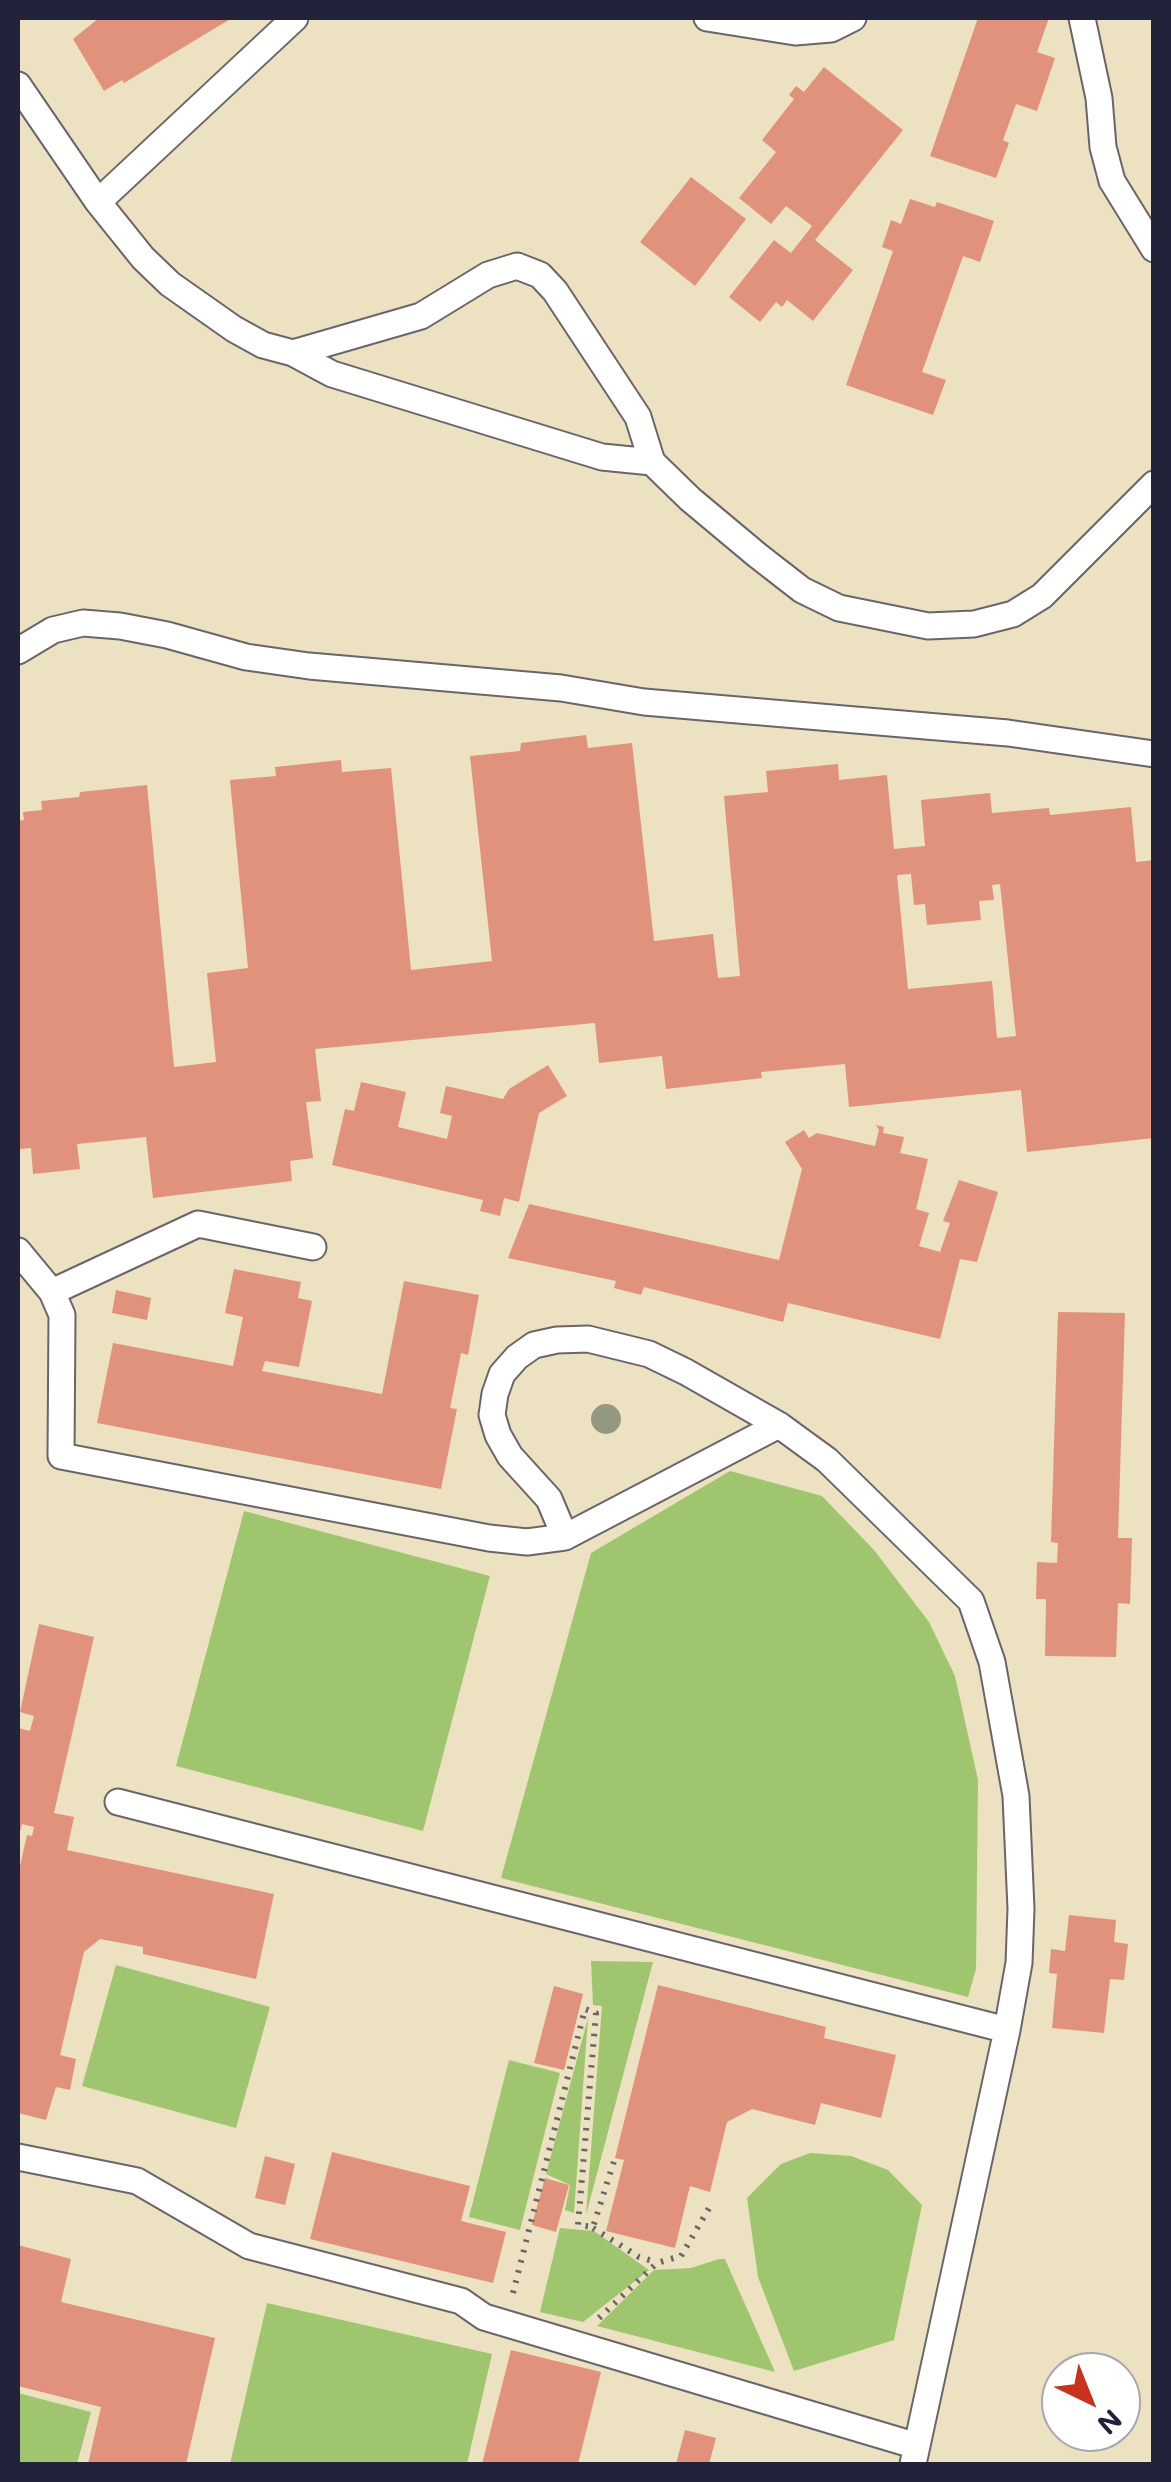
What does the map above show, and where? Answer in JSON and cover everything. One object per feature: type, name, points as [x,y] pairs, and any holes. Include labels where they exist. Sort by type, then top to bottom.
[{"type":"lane","points":[[98,202],[295,18]]},
{"type":"lane","points":[[708,18],[795,32],[831,29],[853,18]]},
{"type":"lane","points":[[1082,18],[1100,98],[1102,147],[1112,180],[1154,249]]},
{"type":"lane","points":[[18,84],[98,202],[143,258],[170,284],[234,329],[332,374],[602,457],[652,462]]},
{"type":"lane","points":[[292,353],[421,316],[488,275],[516,266],[540,275],[555,290],[638,418],[652,462],[690,499],[802,590],[839,608],[928,626],[974,624],[1013,614],[1042,596],[1154,484]]},
{"type":"lane","points":[[18,651],[53,630],[83,623],[120,626],[246,657],[309,666],[561,688],[644,702],[1008,733],[1154,754]]},
{"type":"lane","points":[[52,1292],[198,1224],[313,1247]]},
{"type":"lane","points":[[18,1251],[52,1292],[62,1316],[61,1456],[488,1538],[528,1542],[565,1537],[779,1426]]},
{"type":"lane","points":[[18,2158],[137,2181],[250,2246],[461,2301],[484,2317],[915,2455],[1019,1964],[1016,1796],[992,1662],[971,1602],[827,1460],[779,1426],[649,1354],[588,1338],[534,1345],[502,1374],[494,1394],[492,1415],[498,1435],[510,1456],[549,1499],[565,1537]]},
{"type":"lane","points":[[118,1802],[1008,2030]]},
{"type":"path","points":[[506,2324],[586,2010],[596,2014],[578,2225],[593,2228],[639,2258],[657,2262],[681,2256],[712,2203]]},
{"type":"path","points":[[593,2228],[614,2158]]},
{"type":"path","points":[[573,2343],[657,2262]]},
{"type":"green space","points":[[730,1471],[822,1496],[874,1550],[929,1622],[955,1676],[978,1780],[976,1969],[968,1997],[501,1878],[591,1553]]},
{"type":"green space","points":[[244,1511],[490,1576],[423,1831],[176,1766]]},
{"type":"green space","points":[[591,1961],[653,1962],[586,2215],[602,2006],[593,2005]]},
{"type":"green space","points":[[116,1965],[270,2007],[236,2128],[82,2086]]},
{"type":"green space","points":[[588,2018],[574,2213],[565,2210],[570,2185],[546,2174]]},
{"type":"green space","points":[[509,2060],[560,2073],[520,2230],[469,2217]]},
{"type":"green space","points":[[810,2153],[851,2156],[888,2170],[922,2205],[894,2340],[794,2371],[758,2277],[747,2198],[781,2164]]},
{"type":"green space","points":[[560,2228],[594,2231],[649,2270],[583,2322],[540,2312]]},
{"type":"green space","points":[[725,2259],[775,2372],[597,2326],[654,2270],[691,2268]]},
{"type":"green space","points":[[267,2303],[492,2354],[467,2464],[230,2464]]},
{"type":"green space","points":[[18,2393],[91,2412],[77,2464],[18,2464]]},
{"type":"building","points":[[99,18],[232,18],[104,91],[73,39]]},
{"type":"building","points":[[978,18],[1049,18],[1037,52],[1055,58],[1037,111],[1016,104],[1003,140],[1009,143],[996,178],[930,156]]},
{"type":"building","points":[[824,67],[903,130],[815,240],[853,270],[813,321],[787,300],[782,307],[776,302],[760,322],[729,297],[774,240],[791,253],[812,226],[786,206],[771,224],[739,198],[776,152],[762,140],[794,99],[789,95],[796,86],[804,92]]},
{"type":"building","points":[[691,177],[746,219],[695,286],[640,242]]},
{"type":"building","points":[[910,199],[935,207],[937,202],[994,221],[980,262],[963,256],[922,372],[946,380],[933,415],[846,385],[893,251],[882,247],[891,220],[901,224]]},
{"type":"building","points":[[586,735],[588,748],[632,743],[654,941],[713,934],[718,978],[740,976],[724,796],[768,792],[766,771],[838,764],[839,780],[887,775],[894,849],[925,846],[921,800],[990,793],[992,813],[1049,808],[1050,815],[1131,807],[1136,862],[1154,860],[1154,1138],[1027,1152],[1021,1090],[849,1107],[845,1064],[761,1072],[762,1078],[666,1089],[662,1056],[599,1063],[595,1023],[315,1049],[321,1101],[306,1102],[313,1158],[290,1161],[292,1181],[153,1198],[146,1137],[77,1144],[80,1169],[33,1174],[31,1148],[20,1149],[18,1124],[18,821],[24,820],[23,812],[42,810],[41,801],[79,797],[80,792],[147,785],[174,1067],[216,1062],[207,973],[248,968],[230,780],[276,776],[275,767],[341,760],[342,772],[391,768],[411,970],[492,961],[470,756],[520,751],[521,743]],"holes":[[[911,874],[914,905],[925,904],[927,925],[981,920],[979,901],[994,900],[992,885],[1000,884],[1016,1036],[997,1038],[992,981],[908,989],[897,875]]]},
{"type":"building","points":[[548,1065],[567,1096],[539,1113],[519,1202],[504,1198],[500,1216],[480,1211],[483,1200],[332,1165],[345,1109],[354,1111],[361,1082],[406,1092],[398,1127],[447,1139],[452,1116],[440,1113],[446,1086],[503,1099],[509,1089]]},
{"type":"building","points":[[876,1125],[884,1127],[883,1133],[904,1137],[900,1153],[928,1159],[916,1209],[929,1213],[919,1246],[940,1252],[950,1223],[943,1221],[959,1180],[998,1192],[977,1262],[960,1259],[940,1339],[788,1303],[783,1322],[644,1287],[641,1295],[614,1288],[616,1281],[508,1258],[529,1204],[779,1260],[802,1169],[785,1142],[804,1130],[809,1138],[817,1133],[875,1146],[879,1130]]},
{"type":"building","points":[[234,1269],[301,1282],[298,1298],[312,1301],[299,1367],[265,1361],[262,1371],[382,1394],[404,1281],[479,1295],[468,1355],[461,1353],[450,1408],[457,1409],[441,1489],[97,1423],[113,1343],[233,1366],[243,1317],[225,1313]]},
{"type":"building","points":[[116,1290],[151,1298],[147,1320],[112,1313]]},
{"type":"building","points":[[1058,1312],[1125,1313],[1118,1538],[1132,1538],[1130,1604],[1118,1603],[1116,1657],[1045,1656],[1046,1599],[1036,1599],[1037,1562],[1057,1563],[1058,1543],[1051,1542]]},
{"type":"building","points":[[39,1624],[94,1637],[54,1813],[74,1817],[67,1850],[274,1894],[256,1979],[143,1954],[143,1947],[100,1939],[84,1952],[60,2055],[76,2059],[70,2090],[56,2087],[46,2120],[18,2113],[18,1875],[27,1835],[32,1836],[34,1827],[22,1824],[18,1839],[18,1728],[30,1731],[34,1716],[20,1712]]},
{"type":"building","points":[[1069,1915],[1116,1920],[1114,1942],[1128,1944],[1124,1980],[1110,1979],[1104,2033],[1052,2028],[1057,1974],[1049,1973],[1051,1949],[1065,1951]]},
{"type":"building","points":[[658,1985],[826,2027],[824,2038],[896,2055],[881,2118],[821,2103],[815,2125],[752,2109],[727,2122],[710,2192],[690,2186],[675,2248],[606,2231],[624,2160],[615,2158]]},
{"type":"building","points":[[554,1986],[583,1994],[564,2070],[534,2063]]},
{"type":"building","points":[[332,2152],[470,2186],[461,2221],[506,2232],[493,2283],[310,2239]]},
{"type":"building","points":[[265,2156],[295,2164],[285,2205],[255,2198]]},
{"type":"building","points":[[545,2178],[569,2185],[556,2232],[532,2225]]},
{"type":"building","points":[[18,2245],[71,2259],[61,2302],[215,2338],[186,2464],[88,2464],[101,2407],[18,2386]]},
{"type":"building","points":[[511,2350],[601,2372],[578,2464],[482,2464]]},
{"type":"building","points":[[685,2430],[716,2438],[709,2464],[676,2464]]}]
